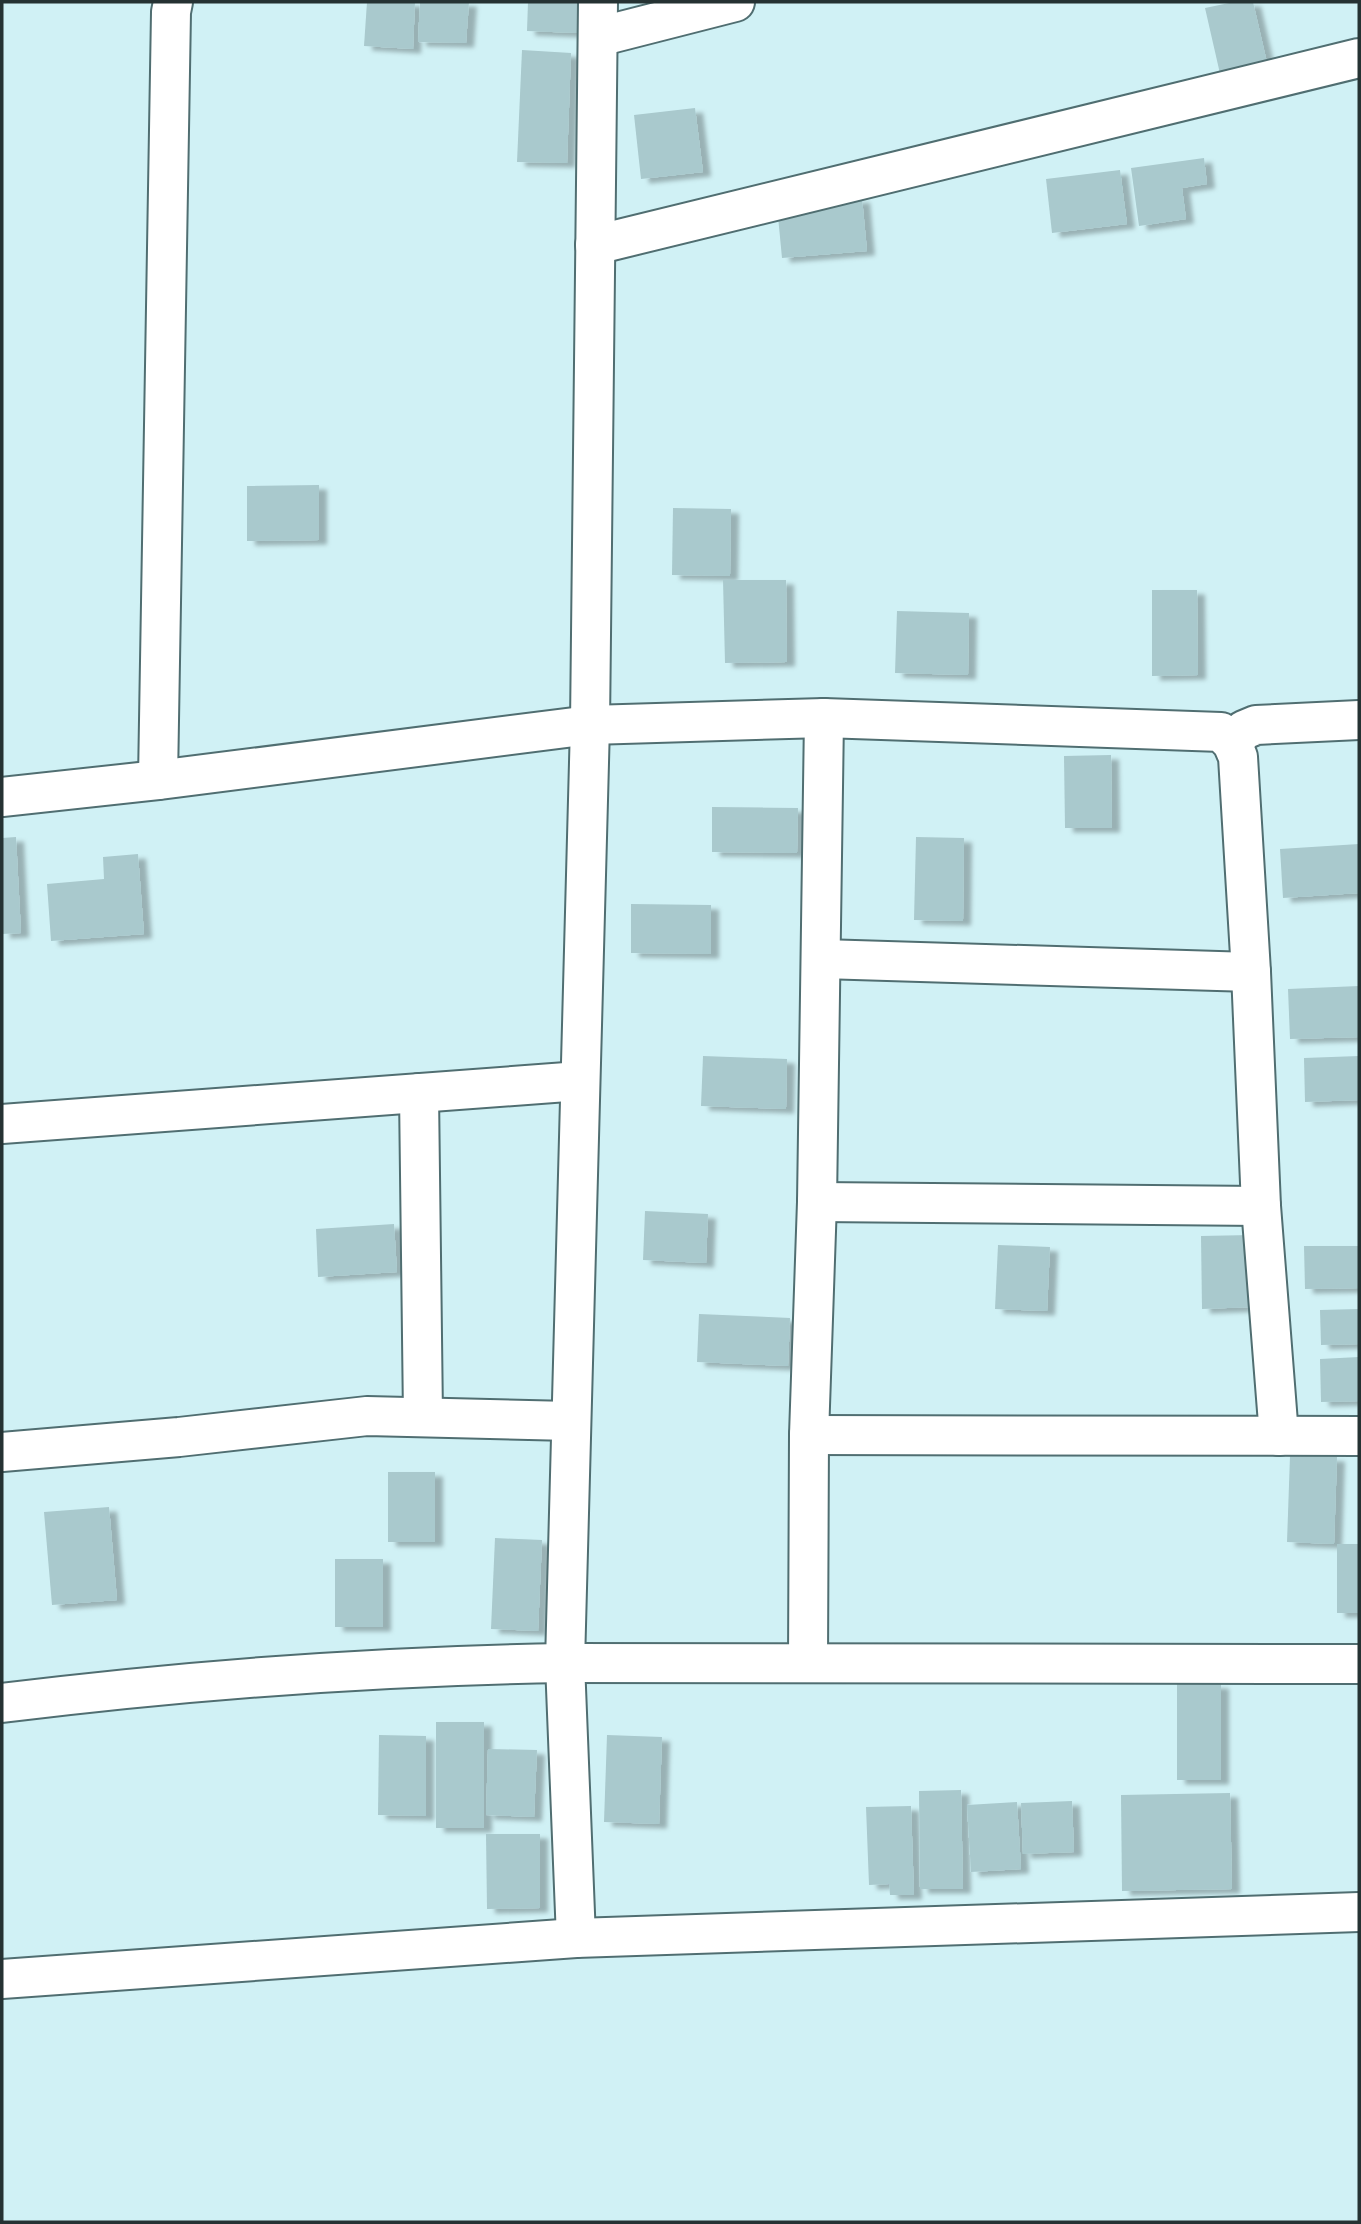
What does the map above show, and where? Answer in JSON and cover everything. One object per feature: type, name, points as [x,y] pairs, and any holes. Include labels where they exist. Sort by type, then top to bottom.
[{"type":"street","points":[[158,780],[170,12],[173,2]]},
{"type":"street","points":[[576,1938],[565,1663],[590,724],[598,19],[735,2]]},
{"type":"street","points":[[595,245],[1359,58]]},
{"type":"street","points":[[2,797],[158,780],[590,724],[824,718],[1221,732],[1232,743],[1238,757],[1261,1206],[1279,1436]]},
{"type":"street","points":[[808,1663],[809,1435],[817,1202],[824,718]]},
{"type":"street","points":[[1232,743],[1244,730],[1256,725],[1359,720]]},
{"type":"street","points":[[822,959],[1251,972]]},
{"type":"street","points":[[2,1124],[580,1081]]},
{"type":"street","points":[[419,1093],[422,1417]]},
{"type":"street","points":[[817,1202],[1261,1206]]},
{"type":"street","points":[[2,1452],[179,1437],[367,1416],[570,1420]]},
{"type":"street","points":[[809,1435],[1359,1436]]},
{"type":"street","points":[[2,1703],[103,1690],[451,1665],[1359,1664]]},
{"type":"street","points":[[2,1979],[576,1938],[1359,1912]]},
{"type":"building","points":[[367,2],[415,2],[413,49],[364,46]]},
{"type":"building","points":[[420,2],[469,2],[466,43],[418,42]]},
{"type":"building","points":[[528,2],[578,2],[578,33],[527,31]]},
{"type":"building","points":[[1234,2],[1253,2],[1268,67],[1221,78],[1205,8]]},
{"type":"building","points":[[522,50],[571,53],[567,163],[517,162]]},
{"type":"building","points":[[695,108],[703,172],[641,179],[634,115]]},
{"type":"building","points":[[1204,158],[1207,184],[1182,188],[1186,219],[1139,226],[1131,168]]},
{"type":"building","points":[[1120,170],[1127,224],[1052,233],[1046,179]]},
{"type":"building","points":[[862,198],[867,251],[782,258],[777,206]]},
{"type":"building","points":[[319,485],[319,540],[247,541],[247,486]]},
{"type":"building","points":[[673,508],[731,509],[730,576],[672,575]]},
{"type":"building","points":[[723,580],[786,580],[787,662],[725,663]]},
{"type":"building","points":[[1152,590],[1197,590],[1198,675],[1152,676]]},
{"type":"building","points":[[897,611],[969,613],[968,675],[895,673]]},
{"type":"building","points":[[1111,755],[1112,828],[1065,828],[1064,756]]},
{"type":"building","points":[[712,807],[798,808],[797,853],[712,852]]},
{"type":"building","points":[[16,837],[21,933],[2,934],[2,838]]},
{"type":"building","points":[[916,837],[964,838],[963,921],[914,920]]},
{"type":"building","points":[[1359,844],[1359,893],[1283,898],[1280,849]]},
{"type":"building","points":[[138,854],[144,934],[51,941],[47,884],[104,879],[103,857]]},
{"type":"building","points":[[631,904],[711,905],[711,954],[631,953]]},
{"type":"building","points":[[1359,986],[1359,1037],[1290,1039],[1288,989]]},
{"type":"building","points":[[703,1056],[787,1059],[786,1109],[701,1106]]},
{"type":"building","points":[[1359,1056],[1359,1100],[1305,1102],[1304,1058]]},
{"type":"building","points":[[645,1211],[708,1214],[706,1263],[643,1260]]},
{"type":"building","points":[[394,1224],[397,1272],[318,1277],[316,1229]]},
{"type":"building","points":[[1251,1235],[1252,1307],[1202,1309],[1201,1236]]},
{"type":"building","points":[[998,1245],[1050,1247],[1047,1311],[995,1309]]},
{"type":"building","points":[[1304,1246],[1359,1246],[1359,1288],[1305,1289]]},
{"type":"building","points":[[1359,1309],[1359,1344],[1321,1345],[1320,1310]]},
{"type":"building","points":[[699,1314],[790,1318],[788,1366],[697,1362]]},
{"type":"building","points":[[1359,1357],[1359,1401],[1321,1402],[1320,1359]]},
{"type":"building","points":[[1290,1456],[1337,1457],[1334,1544],[1287,1542]]},
{"type":"building","points":[[388,1472],[435,1472],[435,1542],[388,1542]]},
{"type":"building","points":[[109,1507],[117,1600],[52,1605],[44,1512]]},
{"type":"building","points":[[495,1538],[542,1540],[538,1631],[491,1629]]},
{"type":"building","points":[[1337,1544],[1359,1544],[1359,1613],[1337,1613]]},
{"type":"building","points":[[335,1559],[383,1559],[383,1627],[335,1627]]},
{"type":"building","points":[[1177,1684],[1221,1684],[1221,1780],[1177,1780]]},
{"type":"building","points":[[436,1722],[484,1722],[484,1828],[436,1828]]},
{"type":"building","points":[[379,1735],[426,1736],[426,1816],[378,1815]]},
{"type":"building","points":[[607,1735],[662,1737],[659,1824],[604,1822]]},
{"type":"building","points":[[488,1749],[537,1750],[534,1817],[486,1815]]},
{"type":"building","points":[[961,1790],[963,1889],[920,1889],[919,1791]]},
{"type":"building","points":[[1230,1793],[1232,1889],[1122,1891],[1121,1795]]},
{"type":"building","points":[[1072,1801],[1074,1852],[1023,1854],[1021,1803]]},
{"type":"building","points":[[1017,1802],[1021,1869],[971,1872],[967,1805]]},
{"type":"building","points":[[911,1806],[914,1895],[890,1895],[889,1884],[869,1885],[866,1807]]},
{"type":"building","points":[[486,1834],[540,1834],[540,1908],[487,1909]]}]
